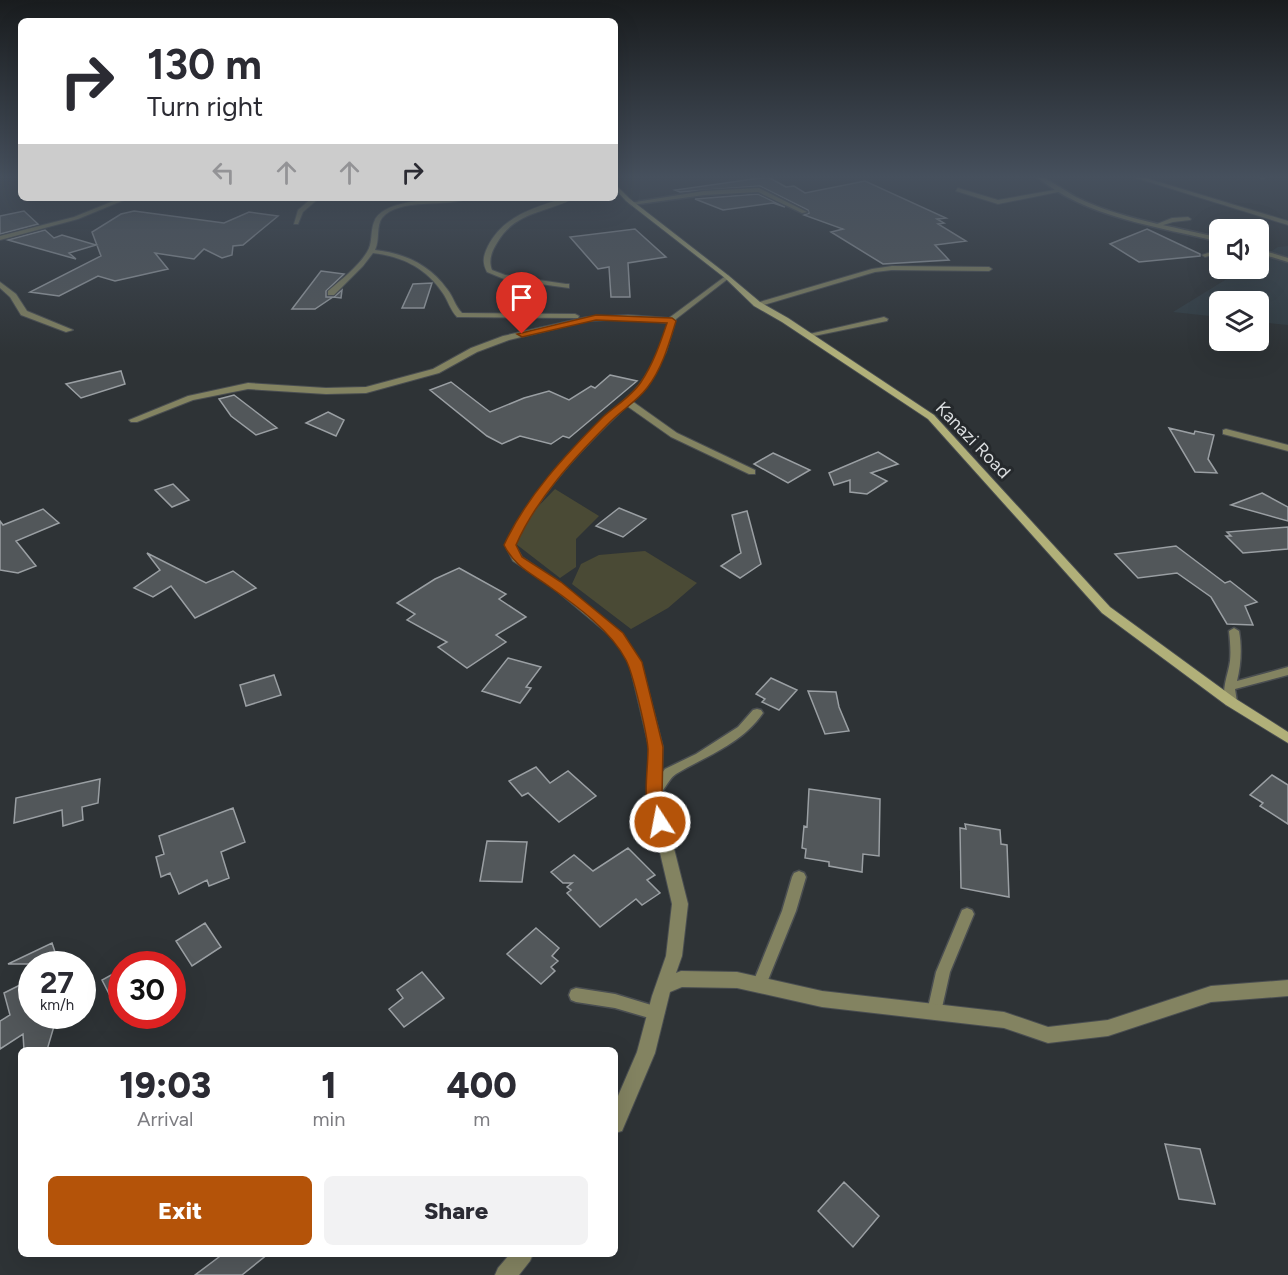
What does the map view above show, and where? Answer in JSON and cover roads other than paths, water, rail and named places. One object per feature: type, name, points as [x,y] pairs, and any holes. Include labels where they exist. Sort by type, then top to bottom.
[{"type":"main road","name":"Kanazi Road","points":[[674,236],[757,304],[809,335],[931,417],[1107,610],[1231,702],[1288,738]]},
{"type":"street","points":[[331,293],[370,251],[375,243],[375,236]]},
{"type":"street","points":[[497,236],[486,263],[489,271],[504,277],[566,286]]},
{"type":"street","points":[[370,251],[395,254],[413,261],[441,287],[460,315],[596,317],[672,321]]},
{"type":"street","points":[[1205,255],[1209,254]]},
{"type":"street","points":[[757,304],[873,270],[892,268],[989,269]]},
{"type":"street","points":[[618,1117],[646,1053],[663,987],[674,956],[680,904],[654,792],[656,747],[634,662],[618,636],[556,585],[517,559],[510,545],[521,521],[562,468],[606,420],[643,386],[663,352],[672,321],[727,277]]},
{"type":"street","points":[[0,284],[14,296],[24,313],[69,330]]},
{"type":"street","points":[[134,420],[191,398],[248,386],[306,391],[366,390],[436,371],[474,350],[506,338],[596,317]]},
{"type":"street","points":[[809,335],[884,319]]},
{"type":"street","points":[[628,402],[674,435],[752,472]]},
{"type":"street","points":[[1226,432],[1288,448]]},
{"type":"street","points":[[663,987],[681,979],[737,980],[822,999],[1004,1020],[1048,1035],[1108,1028],[1211,994],[1288,988]]},
{"type":"street","points":[[505,1275],[520,1257]]},
{"type":"lane","points":[[1269,254],[1288,260]]},
{"type":"lane","points":[[1231,702],[1228,693],[1236,647],[1233,631]]},
{"type":"lane","points":[[1230,687],[1288,671]]},
{"type":"lane","points":[[654,792],[669,772],[700,757],[742,730],[758,713]]},
{"type":"lane","points":[[759,985],[789,911],[799,877]]},
{"type":"lane","points":[[934,1012],[943,972],[967,914]]},
{"type":"lane","points":[[576,995],[615,1001],[656,1013]]}]
